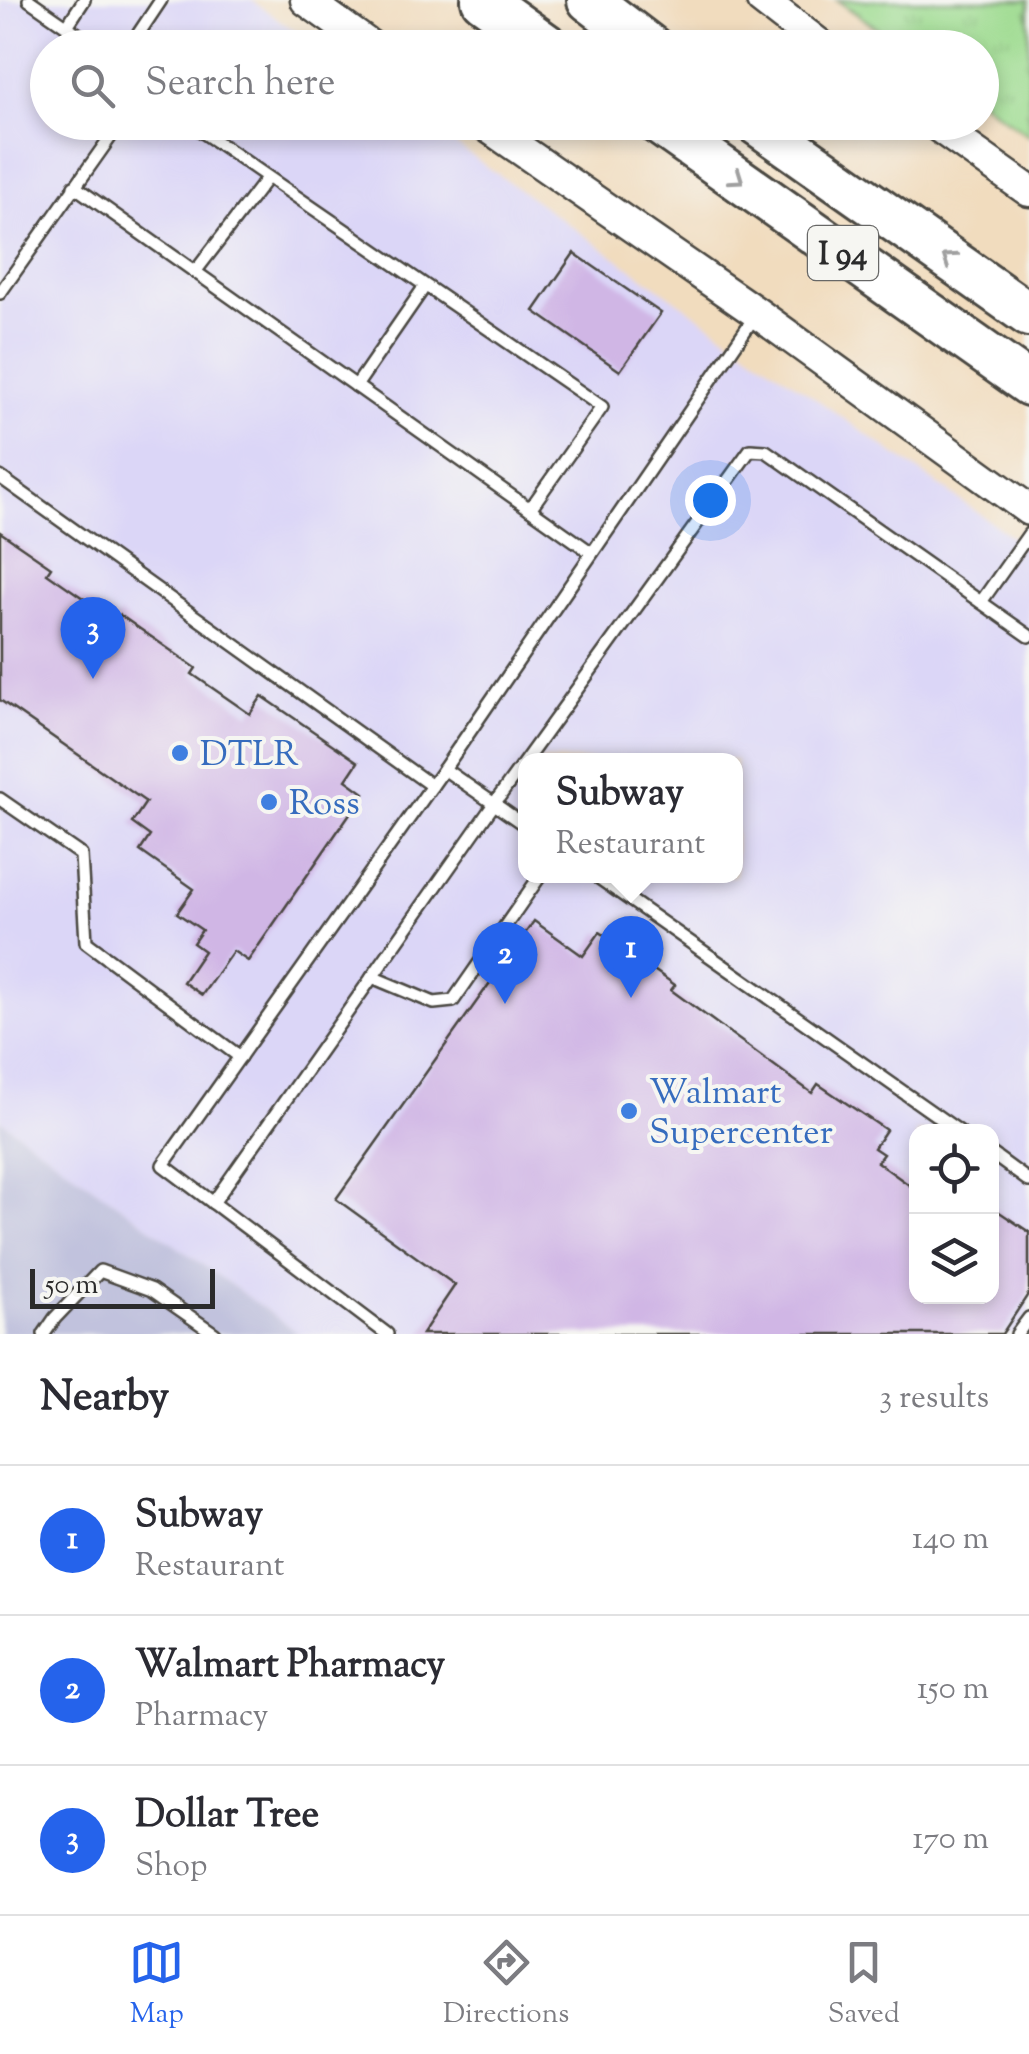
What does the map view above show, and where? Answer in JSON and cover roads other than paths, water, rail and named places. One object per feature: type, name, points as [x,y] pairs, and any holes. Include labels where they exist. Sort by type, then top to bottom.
[{"type":"highway","points":[[482,0],[524,30]]},
{"type":"highway","points":[[589,0],[628,30]]},
{"type":"highway","name":"I 94","points":[[683,140],[1029,384]]},
{"type":"highway","name":"I 94","points":[[781,140],[1029,315]]},
{"type":"street","points":[[306,0],[348,30]]},
{"type":"street","points":[[762,0],[801,30]]},
{"type":"street","points":[[507,140],[757,313],[1029,510]]},
{"type":"street","points":[[958,140],[1029,190]]},
{"type":"lane","points":[[29,0],[72,30]]},
{"type":"lane","points":[[66,26],[84,0]]},
{"type":"lane","points":[[141,30],[161,0]]},
{"type":"lane","points":[[0,293],[108,140]]},
{"type":"lane","points":[[213,140],[602,407],[530,509]]},
{"type":"lane","points":[[195,272],[267,178]]},
{"type":"lane","points":[[74,186],[592,553]]},
{"type":"lane","points":[[356,386],[425,286]]},
{"type":"lane","points":[[387,1334],[162,1165],[444,769],[757,313]]},
{"type":"lane","points":[[531,753],[750,450],[766,451],[1029,636]]},
{"type":"lane","points":[[0,477],[432,786]]},
{"type":"lane","points":[[980,602],[1029,534]]},
{"type":"lane","points":[[444,769],[518,820]]},
{"type":"lane","points":[[213,1203],[518,771]]},
{"type":"lane","points":[[0,800],[81,855],[86,942],[240,1057]]},
{"type":"lane","points":[[372,977],[434,1003],[453,1001],[535,883]]},
{"type":"lane","points":[[606,883],[949,1124]]},
{"type":"lane","points":[[999,1159],[1029,1181]]},
{"type":"lane","points":[[44,1334],[100,1270],[152,1290],[215,1334]]},
{"type":"lane","points":[[1018,1334],[1029,1318]]},
{"type":"place","name":"Dollar Tree","points":[[93,679]]},
{"type":"place","name":"DTLR","points":[[180,753]]},
{"type":"place","name":"Ross","points":[[269,802]]},
{"type":"place","name":"Subway","points":[[631,998]]},
{"type":"place","name":"Walmart Pharmacy","points":[[505,1004]]},
{"type":"place","name":"Walmart Supercenter","points":[[629,1111]]}]
